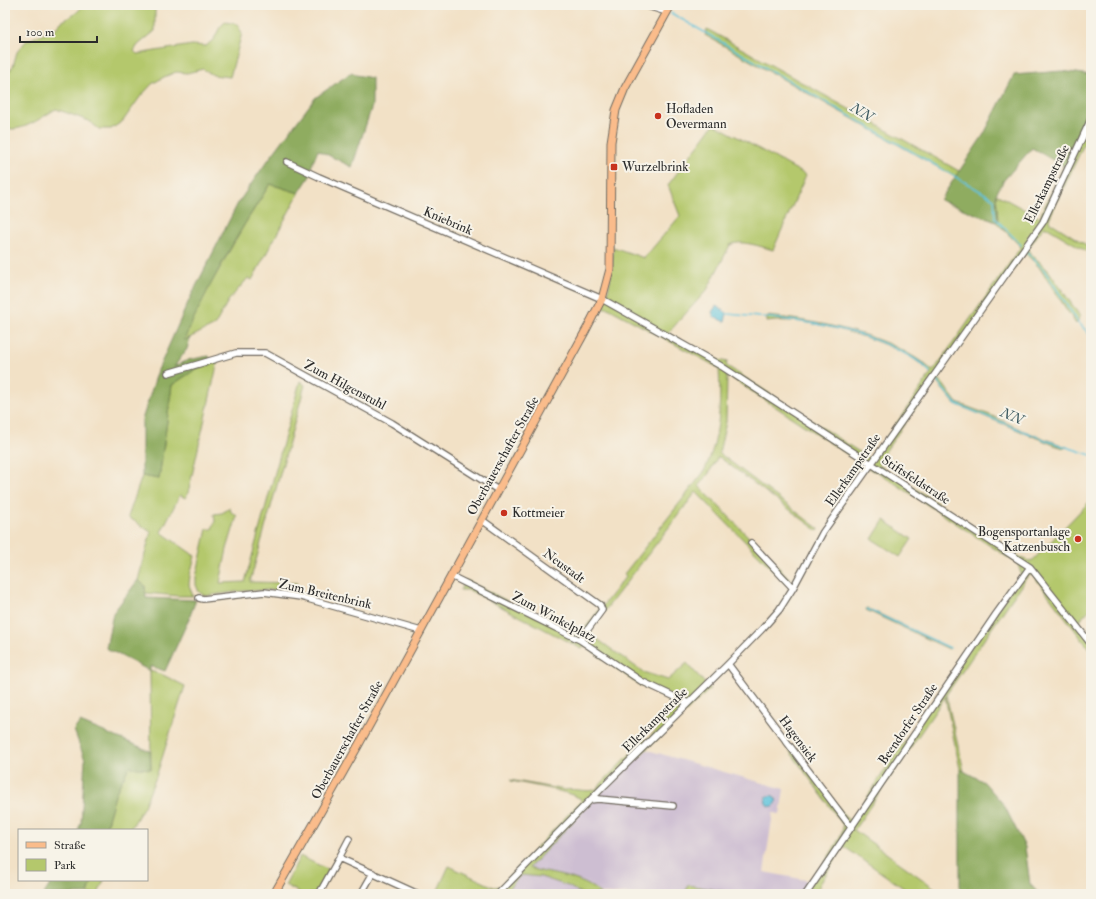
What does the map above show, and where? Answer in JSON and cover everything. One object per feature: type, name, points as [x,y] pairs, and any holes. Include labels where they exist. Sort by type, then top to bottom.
[{"type":"main road","name":"Oberbauerschafter Straße","points":[[274,894],[358,746],[602,299],[610,269],[611,142],[616,110],[625,88],[669,8]]},
{"type":"street","points":[[644,5],[669,8]]},
{"type":"street","name":"Ellerkampstraße","points":[[498,894],[590,800],[728,664],[779,610],[793,588],[823,532],[1043,222],[1091,119]]},
{"type":"street","name":"Kniebrink","points":[[287,162],[602,299]]},
{"type":"street","name":"Stiftsfeldstraße","points":[[602,299],[721,366],[1030,567],[1091,644]]},
{"type":"street","name":"Zum Hilgenstuhl","points":[[168,373],[231,354],[264,353],[392,422],[498,490]]},
{"type":"street","name":"Neustadt","points":[[482,520],[600,605],[602,610],[580,640]]},
{"type":"street","points":[[751,543],[793,588]]},
{"type":"street","name":"Beendorfer Straße","points":[[806,894],[996,614],[1030,567]]},
{"type":"street","name":"Zum Winkelplatz","points":[[451,576],[580,640],[641,681],[688,703]]},
{"type":"street","name":"Zum Breitenbrink","points":[[200,598],[264,592],[301,597],[421,631]]},
{"type":"street","name":"Hagensiek","points":[[728,664],[851,827]]},
{"type":"street","points":[[590,800],[598,799],[673,806]]},
{"type":"street","points":[[319,894],[349,839]]},
{"type":"street","points":[[339,858],[418,894]]},
{"type":"street","points":[[361,894],[373,874]]},
{"type":"shaded area","points":[[647,750],[784,789],[780,814],[773,813],[764,872],[811,881],[803,894],[739,894],[689,885],[685,894],[601,894],[593,887],[579,881],[528,868],[598,795]]},
{"type":"shaded area","points":[[521,875],[541,877],[568,886],[582,894],[503,894]]},
{"type":"green space","points":[[84,5],[152,5],[155,9],[155,31],[138,45],[134,51],[137,54],[192,45],[206,46],[214,39],[220,27],[225,22],[237,24],[242,33],[230,77],[213,75],[203,69],[187,73],[176,72],[164,77],[152,84],[140,97],[123,121],[111,129],[99,129],[89,121],[56,109],[25,126],[11,129],[5,128],[5,77],[13,66],[17,52],[26,41],[54,30],[61,22],[76,13]]},
{"type":"green space","points":[[707,29],[959,171],[955,177],[705,35]]},
{"type":"green space","points":[[1062,71],[1091,75],[1091,112],[1065,167],[1032,148],[1004,180],[996,194],[998,221],[996,222],[940,200],[984,134],[1014,75]]},
{"type":"green space","points":[[352,72],[356,75],[372,78],[372,106],[352,167],[318,150],[310,170],[310,176],[299,193],[270,184],[246,222],[213,280],[184,340],[190,338],[187,349],[174,367],[188,360],[209,356],[212,364],[196,369],[172,385],[159,479],[142,476],[142,420],[158,370],[190,298],[238,203],[315,98]]},
{"type":"green space","points":[[1091,112],[1091,129],[1049,219],[1050,222],[1091,248],[1091,254],[1046,227],[1043,228],[1029,247],[1029,252],[1048,270],[1080,316],[1076,324],[1039,267],[1025,253],[937,376],[957,403],[1067,447],[1064,448],[1054,445],[955,404],[935,380],[878,462],[879,465],[1023,559],[1029,561],[1033,560],[1091,500],[1091,608],[1079,621],[1091,637],[1091,651],[1033,575],[1027,577],[946,695],[964,771],[960,769],[945,697],[854,830],[943,894],[912,894],[843,846],[819,886],[825,894],[819,894],[814,891],[811,894],[803,894],[839,839],[843,825],[789,750],[800,756],[848,820],[853,820],[880,777],[1021,574],[1018,564],[727,375],[726,422],[719,453],[819,529],[818,531],[719,457],[717,458],[709,473],[699,485],[700,487],[790,579],[787,584],[696,492],[590,630],[593,636],[643,672],[668,680],[687,663],[710,689],[598,795],[529,868],[585,883],[601,894],[582,894],[568,886],[541,877],[521,875],[503,894],[436,894],[449,866],[494,887],[500,886],[582,800],[560,791],[510,780],[565,790],[595,790],[644,740],[648,739],[678,707],[679,704],[677,701],[638,684],[584,645],[582,649],[469,590],[460,590],[466,580],[578,637],[626,576],[624,574],[703,473],[713,448],[718,422],[720,395],[719,368],[608,308],[603,308],[611,278],[613,247],[644,258],[680,216],[668,185],[714,124],[806,175],[773,250],[745,243],[734,243],[730,245],[707,290],[668,333],[718,360],[728,362],[726,363],[727,366],[870,458],[874,456],[931,373],[909,356],[860,335],[820,325],[800,322],[767,322],[767,316],[832,326],[877,339],[898,348],[917,359],[933,371],[1021,247],[996,222],[998,221],[996,194],[1038,217],[1040,216]]},
{"type":"green space","points":[[270,184],[299,193],[252,280],[248,278],[228,301],[215,325],[183,341],[203,298],[244,225]]},
{"type":"green space","points":[[218,361],[188,493],[185,498],[180,495],[161,532],[195,556],[189,585],[193,596],[145,593],[145,586],[138,580],[151,532],[128,517],[142,476],[159,479],[172,385],[196,369]]},
{"type":"green space","points":[[300,381],[305,385],[250,582],[297,583],[294,592],[270,590],[242,591],[205,596],[199,592],[196,585],[196,577],[207,529],[212,529],[215,521],[214,514],[222,513],[230,508],[231,512],[237,516],[227,549],[220,583],[245,582]]},
{"type":"green space","points":[[884,520],[912,539],[900,557],[872,539]]},
{"type":"green space","points":[[138,580],[145,586],[146,598],[196,600],[165,671],[150,666],[150,671],[106,648],[113,613]]},
{"type":"green space","points":[[867,608],[950,648],[949,649],[866,610]]},
{"type":"green space","points":[[150,671],[163,675],[185,686],[156,777],[144,806],[131,829],[105,829],[116,792],[129,767],[151,769]]},
{"type":"green space","points":[[80,722],[150,751],[151,769],[129,767],[116,792],[105,829],[78,829],[81,823],[85,760],[74,730]]},
{"type":"green space","points":[[960,769],[984,782],[1004,805],[1025,847],[1030,884],[1039,894],[960,894]]},
{"type":"green space","points":[[300,856],[329,870],[316,894],[302,894],[285,885]]},
{"type":"green space","points":[[52,881],[92,881],[88,894],[44,894]]},
{"type":"green space","points":[[92,881],[104,881],[98,894],[88,894]]},
{"type":"green space","points":[[688,885],[739,894],[685,894]]},
{"type":"water","points":[[716,306],[727,313],[725,322],[714,317],[712,312]]},
{"type":"water","points":[[771,795],[775,797],[777,801],[775,805],[771,807],[767,805],[765,801],[767,797]]},
{"type":"waterway","name":"NN","points":[[637,5],[643,7]]},
{"type":"waterway","name":"NN","points":[[671,13],[994,199],[995,218],[1021,245]]},
{"type":"waterway","name":"NN","points":[[1026,251],[1044,270],[1078,322],[1091,336]]},
{"type":"waterway","name":"NN","points":[[727,314],[793,320],[836,328],[878,341],[898,350],[920,362],[930,372]]},
{"type":"waterway","name":"NN","points":[[935,379],[956,404],[1048,441],[1091,455]]},
{"type":"waterway","points":[[867,609],[950,648]]},
{"type":"place","name":"Hofladen Oevermann","points":[[658,116]]},
{"type":"place","name":"Wurzelbrink","points":[[614,167]]},
{"type":"place","name":"Kottmeier","points":[[504,513]]},
{"type":"place","name":"Bogensportanlage Katzenbusch","points":[[1078,539]]}]
